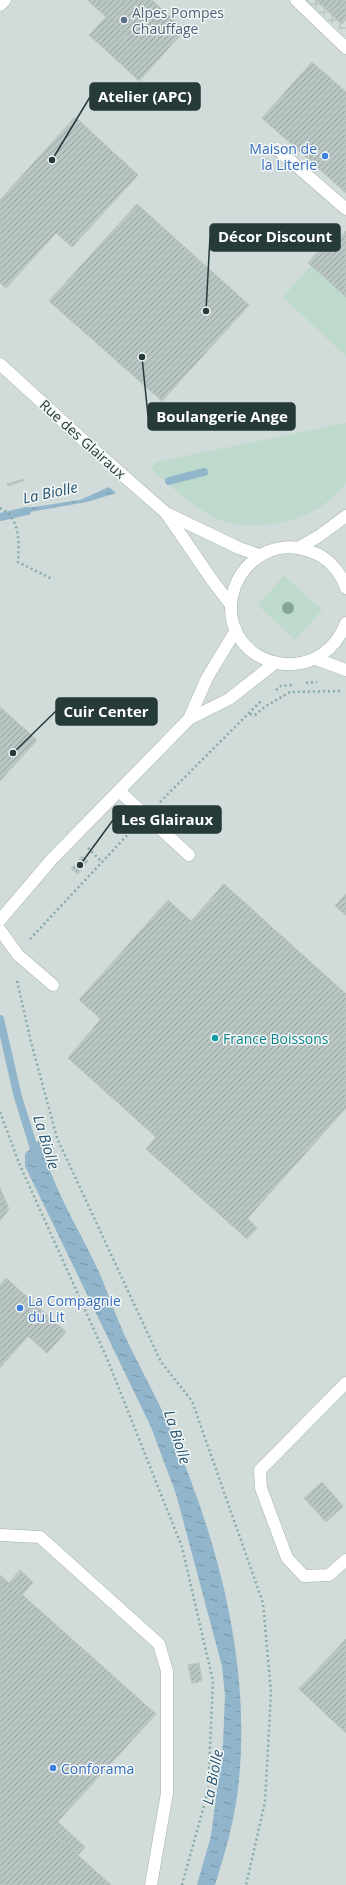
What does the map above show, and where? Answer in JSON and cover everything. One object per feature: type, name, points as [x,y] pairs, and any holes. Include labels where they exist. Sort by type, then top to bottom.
[{"type":"street","points":[[0,5],[5,0]]},
{"type":"street","points":[[296,0],[346,48]]},
{"type":"street","points":[[277,149],[346,209]]},
{"type":"street","name":"Rue des Glairaux","points":[[0,364],[166,513],[231,605]]},
{"type":"street","name":"Rue des Glairaux","points":[[166,513],[239,548],[259,555]]},
{"type":"street","points":[[300,547],[319,536],[346,516]]},
{"type":"street","points":[[345,583],[334,566],[319,554],[300,547],[286,546],[272,549],[259,555],[244,568],[235,586],[231,605],[232,618],[236,630],[246,645],[259,656],[275,663],[289,665],[303,664],[316,659],[330,649],[341,635],[346,623]]},
{"type":"street","points":[[189,719],[207,678],[236,630]]},
{"type":"street","points":[[316,659],[346,670]]},
{"type":"street","points":[[0,920],[52,859],[189,719],[229,699],[275,663]]},
{"type":"street","points":[[118,791],[189,855]]},
{"type":"street","points":[[0,930],[18,955],[53,985]]},
{"type":"street","points":[[346,1384],[260,1470],[261,1488],[287,1558],[304,1576],[329,1575],[346,1560]]},
{"type":"street","points":[[0,1535],[40,1537],[160,1644],[167,1671],[167,1792],[151,1885]]},
{"type":"path","points":[[0,508],[14,520],[19,538],[18,562],[52,579]]},
{"type":"path","points":[[301,684],[322,682]]},
{"type":"path","points":[[275,690],[281,686],[294,684]]},
{"type":"path","points":[[249,714],[255,715],[266,706],[290,692],[346,691]]},
{"type":"path","points":[[246,1885],[265,1802],[271,1692],[263,1602],[192,1401],[161,1362],[57,1138],[31,1042],[17,982],[18,955],[24,945],[146,816],[264,698]]},
{"type":"path","points":[[86,846],[102,862]]},
{"type":"path","points":[[0,1112],[19,1163],[108,1361],[182,1547],[213,1681],[208,1791],[182,1885]]},
{"type":"shaded area","points":[[0,0],[304,0],[346,35],[346,1885],[0,1885]]},
{"type":"shaded area","points":[[304,0],[346,0],[346,35]]},
{"type":"green space","points":[[311,266],[346,297],[346,356],[283,297]]},
{"type":"green space","points":[[346,423],[346,483],[323,506],[292,520],[263,525],[248,525],[219,519],[206,513],[192,503],[151,469],[156,462]]},
{"type":"green space","points":[[284,576],[322,610],[295,640],[258,605]]},
{"type":"water","points":[[109,487],[116,493],[87,502],[18,514],[14,510],[80,500]]},
{"type":"water","points":[[41,1138],[51,1174],[102,1279],[124,1334],[163,1411],[191,1480],[218,1566],[236,1654],[240,1699],[241,1744],[238,1789],[232,1825],[215,1885],[197,1885],[211,1836],[223,1744],[225,1696],[222,1666],[176,1494],[151,1427],[25,1166],[25,1154]]},
{"type":"building","points":[[87,0],[152,0],[185,30],[139,81],[110,54],[127,35]]},
{"type":"building","points":[[316,0],[346,0],[346,20],[342,24]]},
{"type":"building","points":[[106,17],[127,35],[110,54],[89,35]]},
{"type":"building","name":"Maison de la Literie","points":[[312,62],[346,92],[346,193],[262,118]]},
{"type":"building","points":[[75,117],[138,175],[72,247],[56,233],[6,288],[0,283],[0,200]]},
{"type":"building","points":[[137,204],[249,305],[162,401],[49,301]]},
{"type":"building","points":[[346,231],[346,297],[313,267]]},
{"type":"building","points":[[324,245],[329,250],[313,267],[308,263]]},
{"type":"building","points":[[25,480],[8,486],[7,484]]},
{"type":"building","points":[[0,707],[37,740],[0,781]]},
{"type":"building","points":[[82,856],[88,861],[78,874],[71,869]]},
{"type":"building","name":"France Boissons","points":[[224,884],[346,994],[346,1108],[237,1230],[146,1149],[156,1137],[68,1058],[101,1019],[79,1000],[168,900],[191,921]]},
{"type":"building","points":[[346,894],[346,915],[335,906]]},
{"type":"building","points":[[0,1188],[9,1209],[0,1221]]},
{"type":"building","points":[[247,1218],[257,1228],[247,1239],[237,1230]]},
{"type":"building","name":"La Compagnie du Lit","points":[[6,1278],[66,1332],[47,1353],[28,1336],[0,1368],[0,1285]]},
{"type":"building","points":[[322,1482],[343,1506],[326,1522],[304,1498]]},
{"type":"building","points":[[20,1570],[33,1582],[22,1595],[9,1583]]},
{"type":"building","name":"Conforama","points":[[0,1575],[156,1714],[50,1830],[111,1885],[0,1885]]},
{"type":"building","points":[[346,1639],[346,1733],[299,1689]]},
{"type":"building","points":[[199,1663],[202,1681],[192,1683],[188,1665]]},
{"type":"building","points":[[58,1822],[85,1847],[78,1855],[50,1830]]},
{"type":"waterway","name":"La Biolle","points":[[169,481],[204,472]]},
{"type":"waterway","name":"La Biolle","points":[[0,517],[27,511]]},
{"type":"waterway","name":"La Biolle","points":[[0,1019],[18,1097],[36,1155]]},
{"type":"place","name":"Alpes Pompes Chauffage","points":[[124,20]]},
{"type":"place","name":"Maison de la Literie","points":[[325,156]]},
{"type":"place","name":"Atelier (APC)","points":[[52,160]]},
{"type":"place","name":"Décor Discount","points":[[206,311]]},
{"type":"place","name":"Boulangerie Ange","points":[[142,357]]},
{"type":"place","name":"Cuir Center","points":[[13,753]]},
{"type":"place","name":"Les Glairaux","points":[[80,865]]},
{"type":"place","name":"France Boissons","points":[[215,1038]]},
{"type":"place","name":"La Compagnie du Lit","points":[[20,1308]]},
{"type":"place","name":"Conforama","points":[[53,1768]]}]
